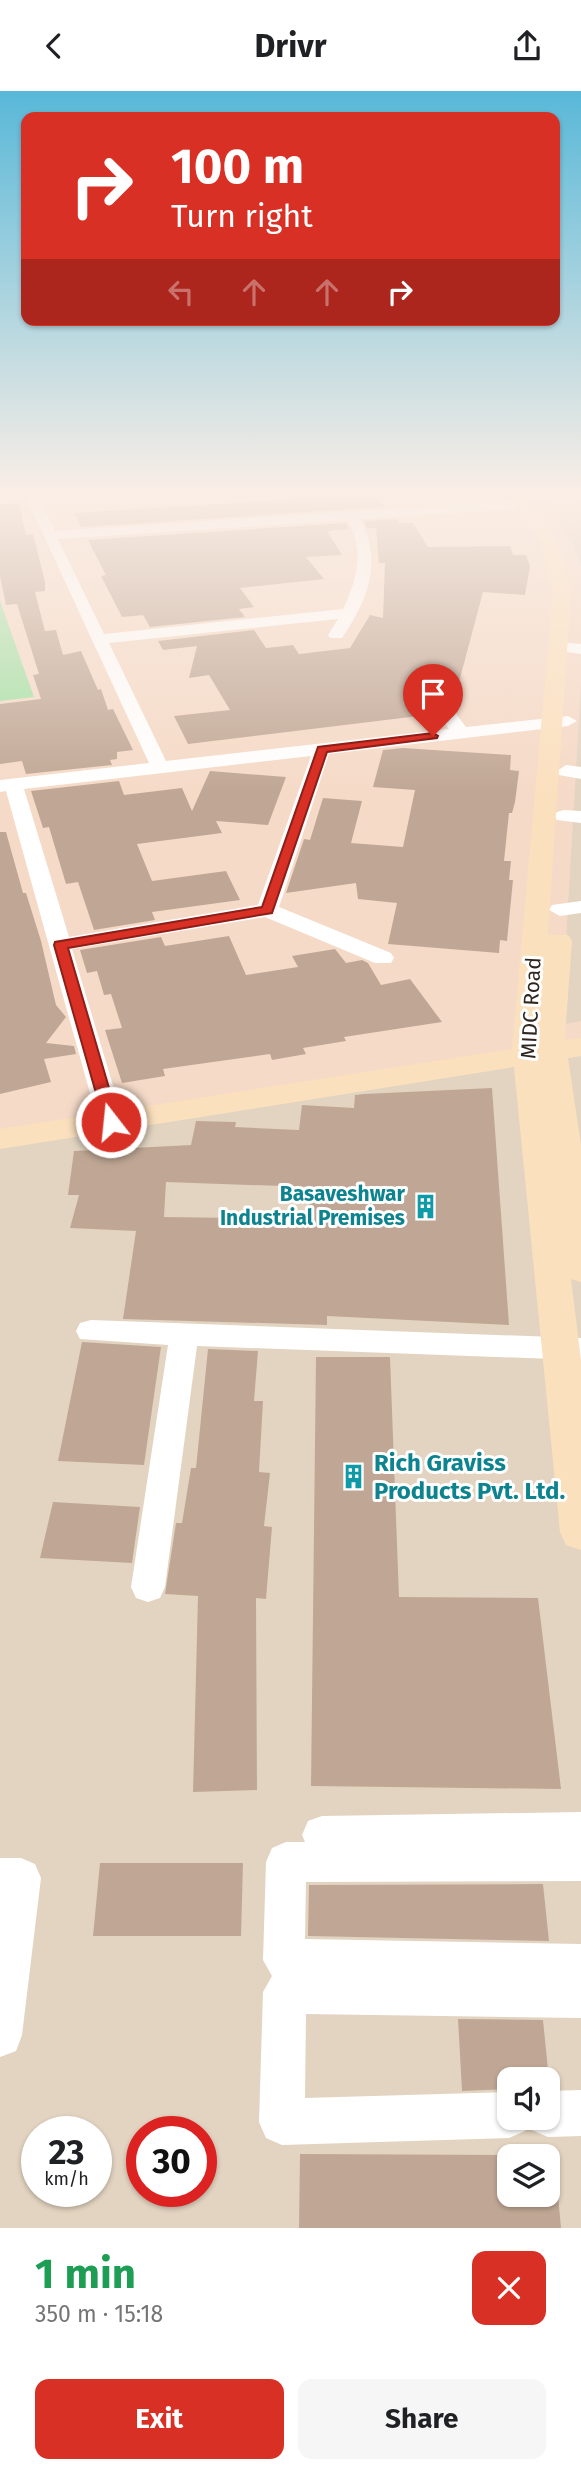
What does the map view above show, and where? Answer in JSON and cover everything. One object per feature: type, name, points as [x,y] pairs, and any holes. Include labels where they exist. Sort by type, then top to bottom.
[{"type":"main road","name":"MIDC Road","points":[[562,593],[570,648],[560,722],[547,1046],[551,1140],[570,1349],[581,1532]]},
{"type":"main road","name":"MIDC Road","points":[[547,1046],[570,909],[573,772],[560,722]]},
{"type":"main road","points":[[0,1139],[109,1114],[547,1046],[581,1031]]},
{"type":"main road","points":[[0,1123],[109,1114]]},
{"type":"main road","name":"MIDC Road","points":[[551,1140],[581,1269]]},
{"type":"street","points":[[78,593],[160,768]]},
{"type":"street","points":[[336,635],[352,613],[357,593]]},
{"type":"street","points":[[100,639],[352,613]]},
{"type":"street","points":[[424,684],[461,733]]},
{"type":"street","points":[[109,1114],[60,945],[7,785],[560,722]]},
{"type":"street","points":[[267,910],[322,749]]},
{"type":"street","points":[[60,945],[267,910],[383,958]]},
{"type":"street","points":[[91,1331],[570,1349]]},
{"type":"street","points":[[148,1587],[184,1335]]},
{"type":"street","points":[[322,1835],[581,1831]]},
{"type":"street","points":[[581,1861],[286,1862],[284,1960],[581,1965]]},
{"type":"street","points":[[0,1878],[21,1878],[0,2035]]},
{"type":"street","points":[[497,2115],[282,2122],[285,1992],[581,1996]]},
{"type":"street","points":[[560,2114],[581,2113]]},
{"type":"shaded area","points":[[581,685],[581,1021],[561,1025]]},
{"type":"shaded area","points":[[581,1056],[581,2228],[0,2228],[0,1140]]},
{"type":"green space","points":[[0,601],[34,697],[0,701]]},
{"type":"building","points":[[3,593],[35,593],[45,631],[56,630],[63,655],[81,651],[98,690],[101,689],[108,710],[113,709],[133,750],[117,752],[117,759],[110,760],[112,765],[26,774],[22,761],[0,764],[0,704],[41,699],[33,675],[39,674],[17,604],[6,605]]},
{"type":"building","points":[[110,593],[243,593],[254,607],[239,609],[245,617],[150,627],[143,615],[122,617]]},
{"type":"building","points":[[384,593],[483,593],[459,682],[437,684],[432,678],[424,676],[413,683],[413,687],[435,714],[188,744],[174,716],[230,710],[209,675],[189,678],[197,646],[163,650],[158,641],[254,630],[266,648],[293,645],[299,654],[350,648],[370,615],[383,618]]},
{"type":"building","points":[[493,593],[525,593],[525,595]]},
{"type":"building","points":[[403,748],[511,755],[510,770],[519,771],[515,802],[512,813],[509,813],[504,861],[511,861],[509,880],[513,880],[507,941],[500,940],[499,953],[388,944],[397,903],[358,899],[356,883],[286,893],[304,839],[310,840],[323,798],[362,801],[351,843],[403,847],[415,790],[373,787],[383,750]]},
{"type":"building","points":[[210,771],[286,777],[268,825],[216,821],[222,833],[137,844],[152,881],[226,871],[240,900],[152,912],[155,920],[94,930],[78,882],[66,884],[49,827],[43,828],[31,791],[119,781],[124,795],[182,788],[192,811]]},
{"type":"building","points":[[0,832],[6,832],[23,893],[26,893],[41,941],[56,1005],[66,1017],[46,1043],[74,1046],[76,1054],[44,1059],[51,1082],[0,1094]]},
{"type":"building","points":[[229,936],[246,975],[298,967],[292,956],[335,949],[346,963],[362,960],[368,963],[381,985],[410,979],[442,1022],[344,1037],[346,1041],[303,1048],[306,1054],[272,1060],[270,1054],[163,1069],[165,1076],[122,1083],[105,1030],[122,1028],[111,994],[104,995],[97,971],[87,973],[80,950],[161,937],[165,946]]},
{"type":"building","points":[[492,1088],[509,1325],[327,1316],[327,1325],[123,1319],[136,1231],[70,1228],[79,1195],[68,1195],[74,1151],[191,1145],[196,1121],[236,1122],[235,1127],[299,1130],[302,1105],[354,1108],[355,1095]],"holes":[[[166,1182],[310,1187],[309,1219],[164,1217]]]},
{"type":"building","points":[[82,1342],[161,1347],[144,1465],[58,1461]]},
{"type":"building","points":[[208,1349],[258,1351],[254,1401],[263,1401],[259,1472],[270,1473],[264,1526],[272,1527],[266,1599],[256,1598],[257,1790],[193,1792],[198,1596],[165,1594],[176,1523],[182,1523],[191,1468],[196,1468]]},
{"type":"building","name":"Rich Graviss Products Pvt. Ltd.","points":[[316,1357],[390,1357],[399,1597],[538,1598],[561,1789],[311,1786]]},
{"type":"building","points":[[53,1502],[140,1507],[132,1563],[40,1558]]},
{"type":"building","points":[[100,1863],[243,1863],[241,1936],[93,1936]]},
{"type":"building","points":[[543,1884],[549,1941],[308,1936],[309,1885]]},
{"type":"building","points":[[458,2019],[543,2020],[548,2067],[497,2067],[497,2090],[462,2091]]},
{"type":"building","points":[[300,2154],[497,2155],[497,2207],[559,2207],[561,2228],[299,2228]]},
{"type":"place","name":"Basaveshwar Industrial Premises","points":[[425,1206]]},
{"type":"place","name":"Rich Graviss Products Pvt. Ltd.","points":[[354,1477]]},
{"type":"route","points":[[111,1122],[60,945],[267,910],[322,749],[433,736]]}]
